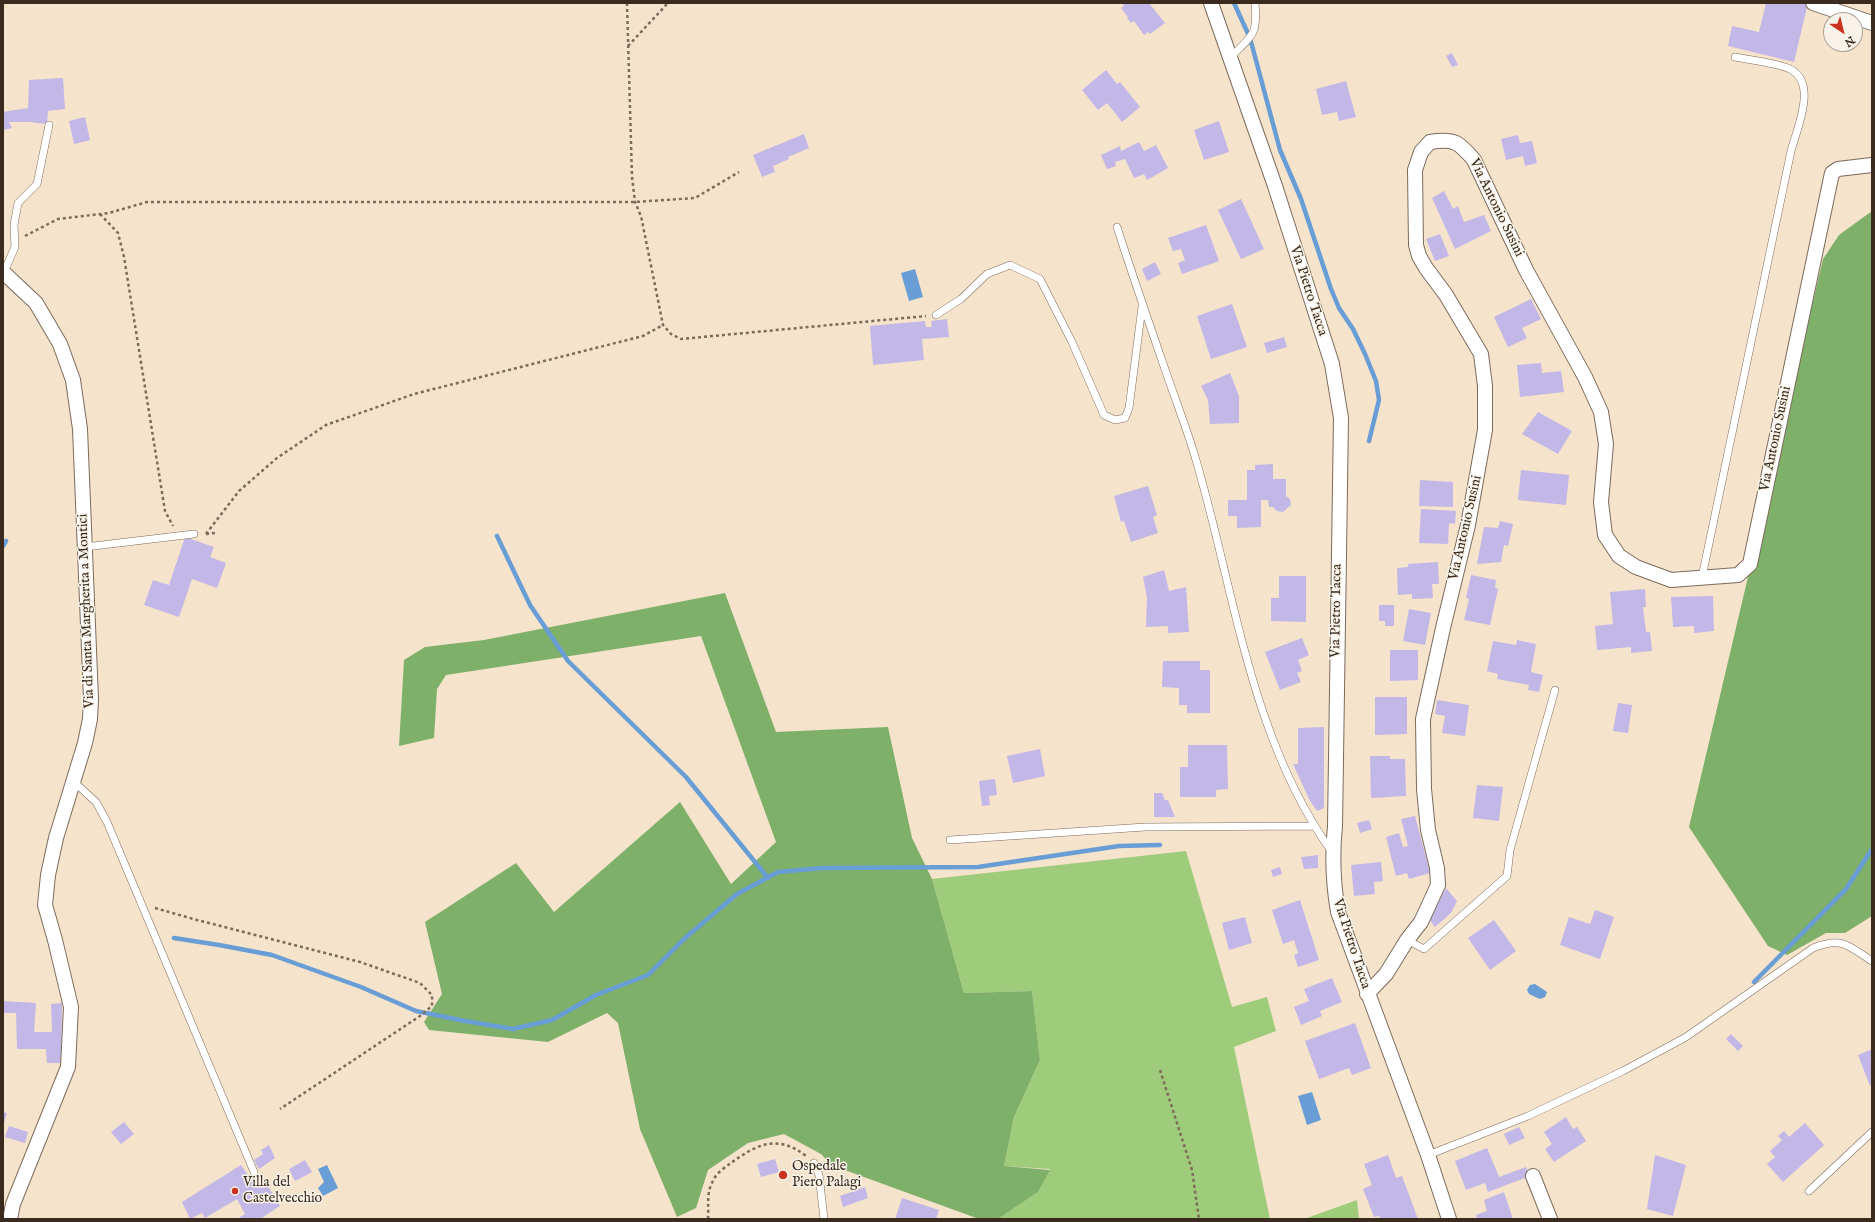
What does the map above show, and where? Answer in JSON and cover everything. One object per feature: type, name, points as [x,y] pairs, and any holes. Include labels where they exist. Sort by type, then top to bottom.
[{"type":"street","name":"Via Pietro Tacca","points":[[1211,3],[1275,186],[1332,364],[1341,418],[1335,826],[1332,852],[1334,893],[1338,912],[1367,994],[1428,1155],[1449,1219]]},
{"type":"street","points":[[1813,3],[1872,22]]},
{"type":"street","name":"Via Antonio Susini","points":[[1367,994],[1386,974],[1407,940],[1421,922],[1438,885],[1437,868],[1428,830],[1425,796],[1423,719],[1468,525],[1485,430],[1485,386],[1481,354],[1446,295],[1426,268],[1419,256],[1416,246],[1415,170],[1421,152],[1430,142],[1444,139],[1461,145],[1474,160],[1526,270],[1585,377],[1601,412],[1606,444],[1601,502],[1605,535],[1619,556],[1636,568],[1671,580],[1738,575],[1750,564],[1832,173],[1838,169],[1872,165]]},
{"type":"street","name":"Via di Santa Margherita a Montici","points":[[3,272],[36,303],[60,344],[73,380],[80,429],[91,699],[90,719],[85,743],[72,781],[56,838],[48,875],[45,905],[56,940],[71,1007],[68,1067],[14,1204],[10,1219]]},
{"type":"street","points":[[1533,1176],[1550,1219]]},
{"type":"lane","points":[[1230,58],[1253,35],[1257,23],[1255,3]]},
{"type":"lane","points":[[1702,578],[1791,151],[1805,98],[1804,86],[1800,76],[1789,69],[1735,57]]},
{"type":"lane","points":[[3,272],[15,247],[14,225],[18,203],[37,184],[49,125]]},
{"type":"lane","points":[[1117,227],[1196,460],[1250,674],[1271,734],[1285,768],[1314,826],[1332,852]]},
{"type":"lane","points":[[936,316],[961,299],[987,274],[1010,265],[1040,279],[1072,342],[1104,415],[1115,420],[1125,418],[1129,408],[1142,304]]},
{"type":"lane","points":[[85,547],[194,534]]},
{"type":"lane","points":[[1407,940],[1424,949],[1507,876],[1510,850],[1555,690]]},
{"type":"lane","points":[[72,781],[96,802],[107,822],[254,1172]]},
{"type":"lane","points":[[950,840],[1145,827],[1314,826]]},
{"type":"lane","points":[[1428,1155],[1528,1116],[1623,1071],[1686,1037],[1813,948],[1828,942],[1842,942],[1872,961]]},
{"type":"lane","points":[[1810,1191],[1872,1132]]},
{"type":"lane","points":[[814,1163],[819,1175],[824,1219]]},
{"type":"path","points":[[627,3],[632,177],[635,202],[641,216],[663,325],[671,334],[681,339],[936,316]]},
{"type":"path","points":[[628,46],[668,3]]},
{"type":"path","points":[[15,247],[25,236],[58,219],[109,213],[147,202],[635,202],[695,198],[739,172]]},
{"type":"path","points":[[100,214],[118,233],[124,257],[165,511],[174,527],[194,534],[215,533]]},
{"type":"path","points":[[206,534],[239,492],[277,458],[326,424],[414,394],[643,336],[663,325]]},
{"type":"path","points":[[141,904],[360,962],[420,983],[432,995],[432,1006],[420,1016],[280,1109]]},
{"type":"path","points":[[1160,1070],[1192,1170],[1199,1219]]},
{"type":"path","points":[[708,1219],[708,1196],[712,1181],[722,1170],[755,1147],[773,1143],[786,1144],[802,1153],[814,1163]]},
{"type":"green space","points":[[1872,211],[1872,916],[1845,933],[1826,933],[1787,955],[1768,946],[1689,827],[1823,259],[1839,235]]},
{"type":"green space","points":[[725,593],[776,732],[888,727],[912,838],[932,879],[964,993],[1032,991],[1040,1060],[1014,1117],[1004,1166],[1050,1170],[1038,1192],[998,1219],[979,1219],[831,1165],[821,1154],[784,1134],[748,1143],[708,1170],[696,1208],[677,1217],[640,1129],[618,1023],[607,1013],[548,1042],[429,1030],[424,1022],[442,994],[425,922],[516,863],[554,912],[680,802],[731,884],[776,842],[701,636],[446,675],[437,689],[434,738],[399,746],[404,660],[425,647],[484,640]]},
{"type":"green space","points":[[1186,851],[1232,1007],[1267,997],[1276,1031],[1234,1047],[1270,1219],[998,1219],[1038,1192],[1050,1169],[1004,1166],[1014,1117],[1040,1060],[1032,991],[964,993],[932,879]]},
{"type":"green space","points":[[1357,1200],[1359,1219],[1304,1219]]},
{"type":"water","points":[[915,269],[923,297],[909,301],[901,273]]},
{"type":"water","points":[[1535,984],[1547,992],[1545,997],[1540,999],[1529,994],[1527,990],[1530,985]]},
{"type":"water","points":[[1312,1092],[1321,1120],[1307,1125],[1298,1096]]},
{"type":"water","points":[[327,1165],[338,1188],[323,1196],[318,1188],[324,1182],[318,1169]]},
{"type":"building","points":[[1122,3],[1149,3],[1165,23],[1150,34],[1148,32],[1144,35],[1134,21],[1131,23],[1127,18],[1128,17],[1121,8],[1124,6]]},
{"type":"building","points":[[1766,3],[1808,3],[1794,62],[1728,46],[1732,26],[1759,32]]},
{"type":"building","points":[[1452,53],[1458,65],[1452,67],[1446,56]]},
{"type":"building","points":[[1106,70],[1117,84],[1120,82],[1140,107],[1122,122],[1107,103],[1098,110],[1082,90]]},
{"type":"building","points":[[63,78],[65,109],[48,111],[47,124],[9,122],[12,128],[3,130],[3,112],[28,108],[29,80]]},
{"type":"building","points":[[1346,81],[1356,117],[1339,121],[1337,112],[1322,115],[1316,89]]},
{"type":"building","points":[[85,117],[90,140],[74,144],[69,121]]},
{"type":"building","points":[[1219,121],[1229,152],[1204,160],[1194,130]]},
{"type":"building","points":[[804,134],[809,148],[788,157],[789,159],[773,166],[775,172],[762,177],[753,155]]},
{"type":"building","points":[[1518,135],[1520,143],[1532,141],[1537,163],[1525,166],[1523,156],[1506,160],[1501,139]]},
{"type":"building","points":[[1139,142],[1144,151],[1156,145],[1168,168],[1147,180],[1144,174],[1134,178],[1125,159],[1115,162],[1116,166],[1107,169],[1101,155],[1120,146],[1121,151]]},
{"type":"building","points":[[1444,191],[1453,209],[1458,206],[1464,222],[1484,215],[1491,231],[1455,249],[1432,198]]},
{"type":"building","points":[[1241,199],[1264,249],[1241,259],[1218,210]]},
{"type":"building","points":[[1206,225],[1219,261],[1182,274],[1178,263],[1185,260],[1181,249],[1173,251],[1168,238]]},
{"type":"building","points":[[1440,234],[1449,256],[1435,261],[1426,239]]},
{"type":"building","points":[[1155,262],[1161,274],[1147,281],[1142,269]]},
{"type":"building","points":[[1531,299],[1541,319],[1522,328],[1527,338],[1508,347],[1494,317]]},
{"type":"building","points":[[1232,304],[1247,347],[1211,359],[1197,316]]},
{"type":"building","points":[[947,319],[949,337],[922,339],[924,360],[873,365],[870,326],[925,321],[926,327],[932,327],[931,321]]},
{"type":"building","points":[[1284,337],[1287,347],[1267,353],[1264,343]]},
{"type":"building","points":[[1541,363],[1542,373],[1561,371],[1564,392],[1520,397],[1517,365]]},
{"type":"building","points":[[1230,373],[1239,396],[1239,423],[1210,424],[1208,400],[1201,386]]},
{"type":"building","points":[[1538,412],[1572,431],[1558,454],[1522,434]]},
{"type":"building","points":[[1273,464],[1273,479],[1286,479],[1286,496],[1290,499],[1291,505],[1283,512],[1277,511],[1273,507],[1269,507],[1268,500],[1261,500],[1261,527],[1237,528],[1237,516],[1228,516],[1228,500],[1247,500],[1247,470],[1255,470],[1255,465]]},
{"type":"building","points":[[1521,470],[1569,475],[1566,505],[1518,500]]},
{"type":"building","points":[[1420,480],[1453,482],[1453,507],[1419,506]]},
{"type":"building","points":[[1148,486],[1157,515],[1153,517],[1158,533],[1131,542],[1124,521],[1121,522],[1114,496]]},
{"type":"building","points":[[1421,509],[1456,511],[1455,524],[1449,523],[1448,544],[1419,543]]},
{"type":"building","points":[[1500,521],[1513,524],[1508,546],[1504,545],[1501,562],[1477,564],[1484,527],[1498,528]]},
{"type":"building","points":[[185,537],[214,547],[210,557],[226,563],[217,588],[192,579],[179,617],[144,605],[153,580],[169,585]]},
{"type":"building","points":[[1438,562],[1439,584],[1432,584],[1433,598],[1412,599],[1412,594],[1398,595],[1397,568],[1408,567],[1408,564]]},
{"type":"building","points":[[1164,570],[1169,591],[1186,587],[1189,632],[1168,633],[1168,626],[1146,627],[1147,598],[1143,577]]},
{"type":"building","points":[[1471,575],[1496,580],[1495,588],[1498,589],[1490,625],[1464,620],[1469,599],[1466,598]]},
{"type":"building","points":[[1279,576],[1306,576],[1306,622],[1271,621],[1271,598],[1279,598]]},
{"type":"building","points":[[1645,589],[1646,607],[1643,607],[1646,632],[1650,632],[1652,651],[1631,653],[1631,647],[1597,650],[1595,626],[1613,624],[1610,592]]},
{"type":"building","points":[[1713,596],[1714,631],[1694,633],[1694,626],[1673,627],[1671,597]]},
{"type":"building","points":[[1379,605],[1394,605],[1394,626],[1385,626],[1385,621],[1379,621]]},
{"type":"building","points":[[1409,609],[1431,613],[1425,645],[1403,641]]},
{"type":"building","points":[[1302,638],[1309,655],[1298,660],[1302,671],[1297,673],[1301,682],[1280,690],[1265,652]]},
{"type":"building","points":[[1517,640],[1536,644],[1531,672],[1543,675],[1539,692],[1528,690],[1529,685],[1497,679],[1498,674],[1487,671],[1493,641],[1516,645]]},
{"type":"building","points":[[1390,650],[1418,650],[1418,680],[1390,681]]},
{"type":"building","points":[[1163,661],[1200,661],[1200,670],[1210,670],[1210,713],[1187,713],[1187,705],[1179,705],[1179,688],[1162,687]]},
{"type":"building","points":[[1375,697],[1407,697],[1407,734],[1375,735]]},
{"type":"building","points":[[1437,700],[1469,705],[1465,736],[1442,733],[1445,716],[1435,714]]},
{"type":"building","points":[[1618,703],[1632,705],[1628,733],[1613,731]]},
{"type":"building","points":[[1324,727],[1324,808],[1317,811],[1310,801],[1293,764],[1298,764],[1298,728]]},
{"type":"building","points":[[1188,745],[1227,745],[1228,789],[1216,790],[1216,797],[1180,797],[1180,767],[1188,767]]},
{"type":"building","points":[[1040,749],[1045,776],[1013,783],[1007,756]]},
{"type":"building","points":[[1370,756],[1390,756],[1390,759],[1405,759],[1406,796],[1371,798]]},
{"type":"building","points":[[995,779],[997,795],[989,796],[990,805],[982,806],[979,781]]},
{"type":"building","points":[[1477,785],[1503,787],[1499,821],[1473,818]]},
{"type":"building","points":[[1154,793],[1162,793],[1165,800],[1168,800],[1175,817],[1154,817]]},
{"type":"building","points":[[1415,816],[1430,873],[1409,879],[1407,873],[1396,876],[1386,837],[1399,833],[1403,847],[1408,846],[1401,819]]},
{"type":"building","points":[[1369,820],[1372,829],[1360,833],[1357,823]]},
{"type":"building","points":[[1318,855],[1318,868],[1304,869],[1301,857]]},
{"type":"building","points":[[1381,862],[1383,881],[1374,882],[1375,894],[1354,896],[1351,865]]},
{"type":"building","points":[[1280,867],[1282,874],[1273,877],[1271,870]]},
{"type":"building","points":[[1446,888],[1457,901],[1451,913],[1435,927],[1429,919]]},
{"type":"building","points":[[1300,900],[1319,960],[1298,967],[1294,955],[1298,953],[1294,940],[1283,944],[1272,910]]},
{"type":"building","points":[[1595,910],[1614,917],[1600,959],[1560,945],[1569,917],[1590,924]]},
{"type":"building","points":[[1245,917],[1252,943],[1229,950],[1222,923]]},
{"type":"building","points":[[1494,920],[1516,951],[1490,970],[1468,938]]},
{"type":"building","points":[[1332,978],[1342,1002],[1320,1011],[1322,1016],[1301,1025],[1294,1007],[1309,1001],[1304,989]]},
{"type":"building","points":[[3,1001],[36,1003],[34,1032],[52,1032],[51,1004],[62,1003],[61,1063],[47,1063],[46,1049],[17,1049],[16,1013],[3,1013]]},
{"type":"building","points":[[1355,1023],[1371,1068],[1352,1075],[1349,1068],[1319,1079],[1305,1041]]},
{"type":"building","points":[[1731,1034],[1743,1046],[1738,1051],[1726,1039]]},
{"type":"building","points":[[1872,1049],[1872,1085],[1870,1086],[1858,1055]]},
{"type":"building","points":[[3,1112],[7,1113],[4,1123],[3,1123]]},
{"type":"building","points":[[1566,1117],[1573,1129],[1577,1127],[1586,1141],[1554,1162],[1545,1149],[1552,1144],[1544,1132]]},
{"type":"building","points":[[124,1122],[134,1134],[121,1144],[111,1132]]},
{"type":"building","points":[[1805,1123],[1824,1145],[1783,1182],[1767,1164],[1775,1157],[1770,1151],[1782,1140],[1778,1136],[1784,1131],[1789,1137]]},
{"type":"building","points":[[9,1126],[28,1132],[25,1143],[5,1137]]},
{"type":"building","points":[[1519,1127],[1525,1138],[1509,1145],[1504,1134]]},
{"type":"building","points":[[269,1145],[275,1158],[259,1169],[254,1160],[263,1154],[261,1150]]},
{"type":"building","points":[[1487,1148],[1499,1177],[1526,1167],[1530,1176],[1488,1192],[1485,1183],[1466,1190],[1455,1161]]},
{"type":"building","points":[[1388,1155],[1396,1178],[1402,1176],[1418,1219],[1381,1219],[1379,1216],[1374,1217],[1363,1189],[1372,1185],[1364,1164]]},
{"type":"building","points":[[1655,1155],[1686,1165],[1673,1216],[1647,1209]]},
{"type":"building","points":[[775,1159],[779,1172],[761,1177],[757,1164]]},
{"type":"building","points":[[305,1160],[312,1172],[295,1181],[289,1169]]},
{"type":"building","name":"Villa del Castelvecchio","points":[[241,1165],[256,1187],[265,1181],[280,1206],[260,1219],[237,1219],[245,1214],[237,1199],[205,1218],[202,1213],[190,1219],[182,1202]]},
{"type":"building","points":[[865,1187],[868,1198],[843,1207],[840,1196]]},
{"type":"building","points":[[1504,1192],[1513,1219],[1477,1219],[1476,1215],[1487,1211],[1484,1200]]},
{"type":"building","points":[[902,1198],[939,1210],[936,1219],[895,1219]]},
{"type":"waterway","points":[[1234,3],[1250,38],[1280,150],[1301,199],[1331,289],[1339,308],[1353,329],[1376,381],[1379,400],[1369,441]]},
{"type":"waterway","points":[[497,536],[530,605],[568,661],[686,777],[768,878]]},
{"type":"waterway","points":[[3,546],[6,541]]},
{"type":"waterway","points":[[174,938],[272,955],[361,987],[416,1011],[513,1029],[552,1020],[596,995],[648,975],[685,938],[737,894],[778,872],[822,868],[978,867],[1119,846],[1160,845]]},
{"type":"waterway","points":[[1754,982],[1846,889],[1872,849]]},
{"type":"place","name":"Ospedale Piero Palagi","points":[[783,1175]]},
{"type":"place","name":"Villa del Castelvecchio","points":[[235,1191]]}]
